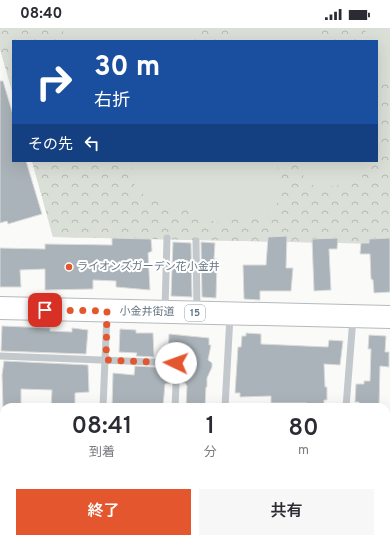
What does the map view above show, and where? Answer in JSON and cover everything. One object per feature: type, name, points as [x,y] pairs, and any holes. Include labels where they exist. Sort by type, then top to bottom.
[{"type":"main road","name":"小金井街道","points":[[0,308],[390,317]]},
{"type":"lane","points":[[165,312],[167,238]]},
{"type":"lane","points":[[196,240],[197,313]]},
{"type":"lane","points":[[103,403],[107,311]]},
{"type":"lane","points":[[225,403],[230,314]]},
{"type":"lane","points":[[346,403],[354,316]]},
{"type":"lane","points":[[0,356],[176,363],[175,403]]},
{"type":"green space","points":[[0,28],[390,28],[390,244],[53,237],[32,162],[378,162],[378,40],[12,40],[12,91],[0,49]]},
{"type":"green space","points":[[0,28],[59,28],[65,33],[65,40],[12,40],[12,91],[0,49]]},
{"type":"green space","points":[[190,28],[226,28],[231,31],[227,40],[195,40]]},
{"type":"green space","points":[[321,28],[364,28],[370,40],[322,40]]},
{"type":"green space","points":[[378,62],[380,67],[390,80],[390,244],[53,237],[32,162],[133,162],[132,169],[135,188],[148,198],[168,206],[192,206],[199,216],[219,223],[244,213],[259,220],[275,208],[279,195],[278,162],[299,162],[304,178],[316,188],[343,185],[363,179],[357,162],[378,162]]},
{"type":"building","points":[[0,81],[3,81],[12,112],[12,162],[26,162],[42,214],[8,224],[7,221],[0,223]]},
{"type":"building","points":[[287,236],[286,268],[293,268],[291,291],[260,291],[260,300],[244,299],[243,265],[266,265],[268,237]]},
{"type":"building","points":[[112,238],[151,239],[152,251],[148,253],[150,290],[116,287],[116,281],[93,280],[93,289],[45,290],[45,269],[20,270],[21,287],[0,287],[0,248],[45,249],[45,244],[112,245]]},
{"type":"building","points":[[338,238],[337,249],[329,249],[331,290],[314,291],[312,239]]},
{"type":"building","points":[[390,238],[390,292],[374,293],[373,280],[371,279],[370,254],[360,254],[361,243],[369,243],[369,239]]},
{"type":"building","points":[[173,242],[191,243],[192,297],[171,296]]},
{"type":"building","points":[[201,242],[215,243],[214,259],[217,259],[216,298],[202,297]]},
{"type":"building","points":[[2,326],[50,328],[50,331],[72,332],[72,328],[88,330],[86,354],[1,351]]},
{"type":"building","points":[[120,329],[136,330],[136,333],[153,333],[154,357],[136,356],[137,353],[119,352]]},
{"type":"building","points":[[246,333],[261,334],[261,344],[328,347],[329,340],[343,341],[340,365],[324,364],[327,400],[324,400],[324,403],[271,403],[271,396],[240,397],[240,393],[235,393],[238,347],[241,347],[242,336],[246,336]]},
{"type":"building","points":[[169,334],[209,338],[209,345],[211,345],[208,360],[212,363],[212,367],[207,378],[205,403],[186,403],[187,386],[185,383],[181,383],[182,361],[178,358],[168,358]]},
{"type":"building","points":[[369,335],[386,336],[385,352],[389,352],[389,367],[380,366],[379,403],[355,402],[356,384],[364,384],[364,381],[370,381],[371,349],[368,349]]},
{"type":"building","points":[[4,361],[88,365],[89,392],[75,393],[75,403],[51,403],[52,390],[21,389],[21,403],[3,403],[2,375]]},
{"type":"building","points":[[135,366],[172,368],[171,383],[165,384],[163,403],[112,403],[113,373],[134,375]]},
{"type":"place","name":"ライオンズガーデン花小金井","points":[[69,267]]},
{"type":"route","points":[[45,310],[107,311],[106,360],[176,363]]}]
